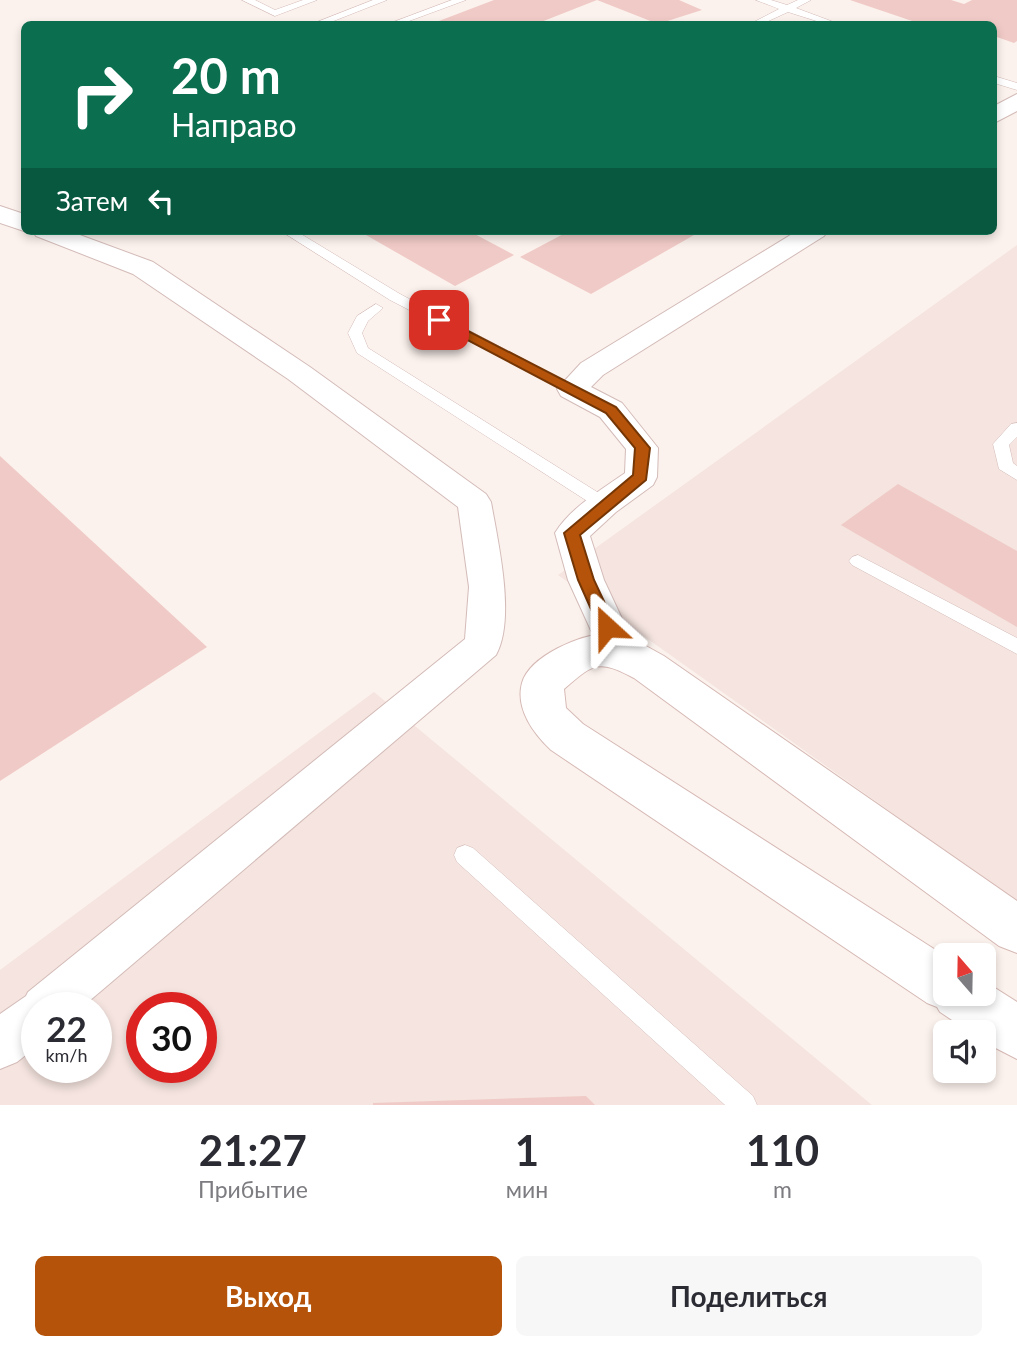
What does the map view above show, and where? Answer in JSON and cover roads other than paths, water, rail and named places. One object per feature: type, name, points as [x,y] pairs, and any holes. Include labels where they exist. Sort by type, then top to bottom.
[{"type":"street","points":[[997,114],[1017,101]]},
{"type":"street","points":[[0,214],[21,222]]},
{"type":"street","points":[[56,235],[143,268],[299,373],[474,502],[487,587],[483,645],[64,992]]},
{"type":"street","points":[[618,651],[586,580],[572,533],[640,477],[642,448],[611,410],[572,389],[592,369],[809,235]]},
{"type":"street","points":[[933,977],[567,737],[550,723],[541,700],[543,683],[575,658],[596,650],[618,651],[673,681],[1017,930]]},
{"type":"street","points":[[976,1006],[1016,1033]]},
{"type":"street","points":[[0,1045],[21,1028]]},
{"type":"lane","points":[[247,0],[275,13],[312,0]]},
{"type":"lane","points":[[325,21],[382,0]]},
{"type":"lane","points":[[402,21],[461,0]]},
{"type":"lane","points":[[761,0],[825,21]]},
{"type":"lane","points":[[761,21],[806,0]]},
{"type":"lane","points":[[997,80],[1017,87]]},
{"type":"lane","points":[[294,235],[395,297],[572,389]]},
{"type":"lane","points":[[376,308],[362,319],[355,333],[362,350],[604,504]]},
{"type":"lane","points":[[1017,428],[1001,444],[1005,465],[1017,475]]},
{"type":"lane","points":[[858,561],[1017,647]]},
{"type":"lane","points":[[465,855],[744,1105]]}]
